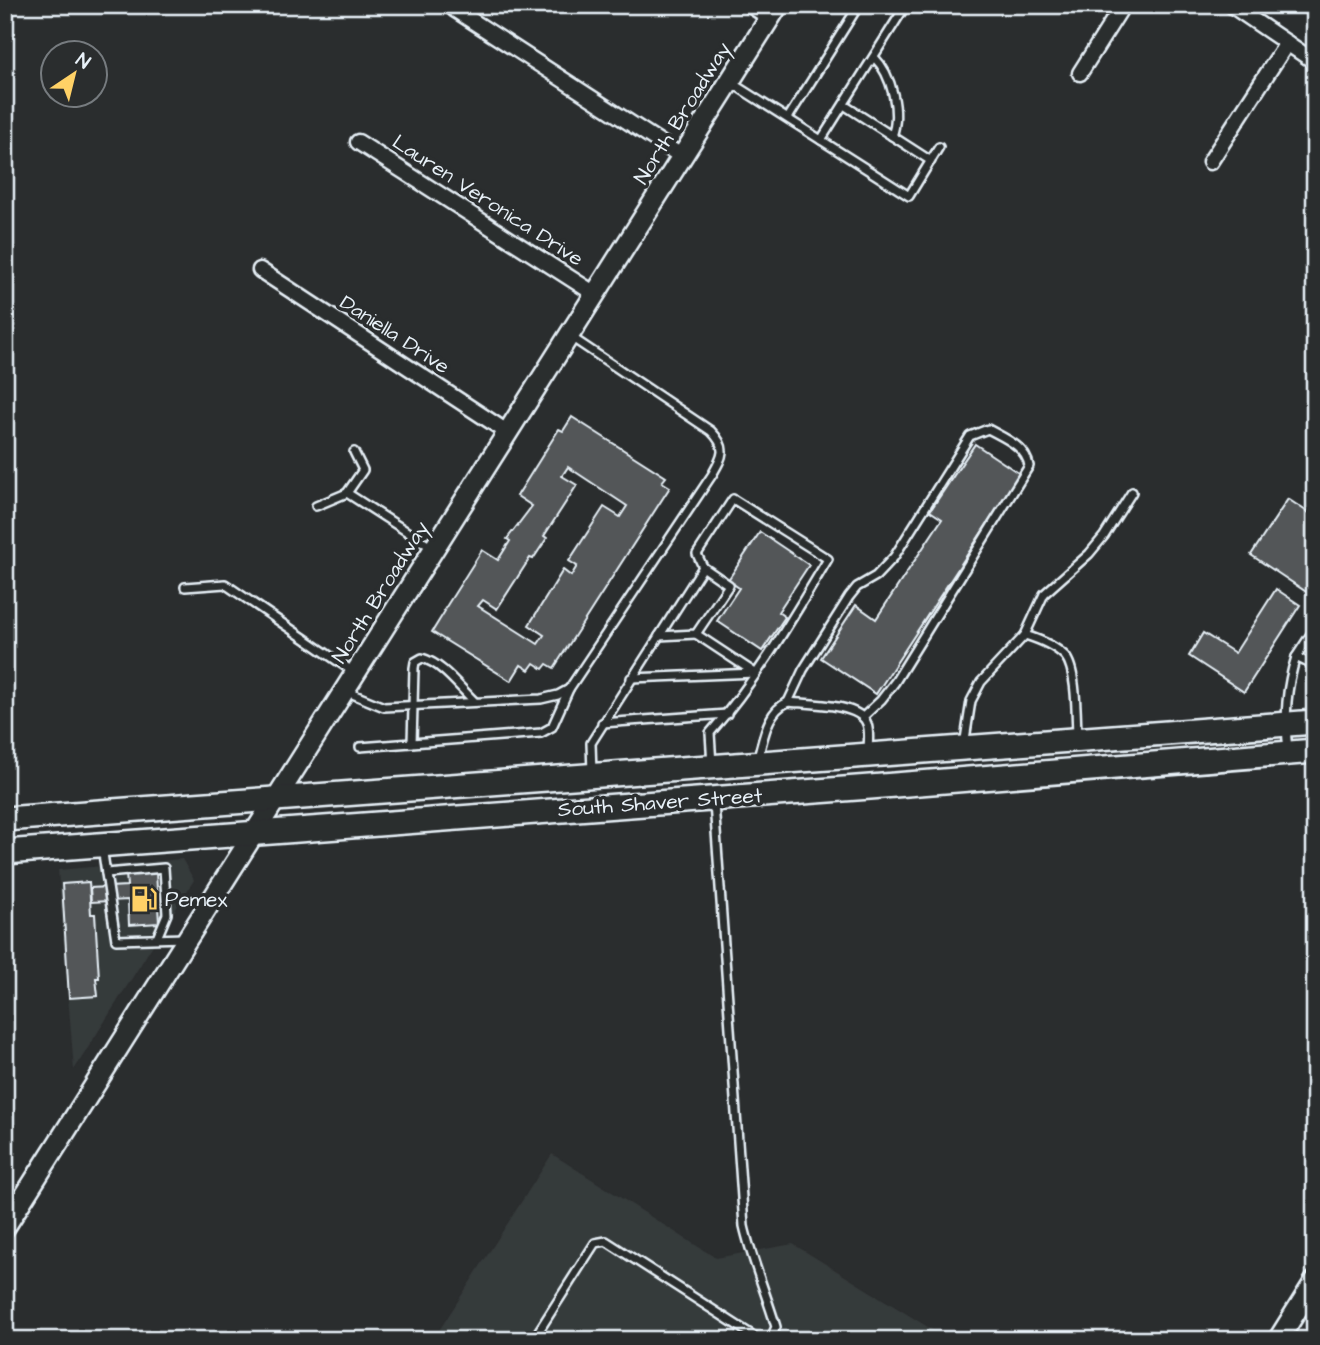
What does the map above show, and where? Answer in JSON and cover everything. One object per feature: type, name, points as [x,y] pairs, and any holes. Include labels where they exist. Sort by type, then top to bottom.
[{"type":"main road","name":"South Shaver Street","points":[[5,818],[1315,722]]},
{"type":"main road","points":[[1077,739],[1078,769]]},
{"type":"main road","name":"South Shaver Street","points":[[5,852],[1315,751]]},
{"type":"main road","points":[[868,754],[870,787]]},
{"type":"main road","points":[[712,765],[714,798]]},
{"type":"street","points":[[750,5],[774,12]]},
{"type":"street","points":[[1080,73],[1123,5]]},
{"type":"street","points":[[1231,5],[1315,62]]},
{"type":"street","points":[[454,9],[681,156]]},
{"type":"street","name":"North Broadway","points":[[5,1227],[13,1199],[189,938],[774,12]]},
{"type":"street","points":[[1210,162],[1287,43]]},
{"type":"street","name":"Lauren Veronica Drive","points":[[358,142],[595,295]]},
{"type":"street","name":"Daniella Drive","points":[[260,270],[507,432]]},
{"type":"street","points":[[1278,1340],[1315,1281]]},
{"type":"lane","points":[[788,118],[859,5]]},
{"type":"lane","points":[[821,140],[906,5]]},
{"type":"lane","points":[[874,57],[885,71],[896,111],[896,125],[891,135]]},
{"type":"lane","points":[[729,81],[909,196],[939,147]]},
{"type":"lane","points":[[844,105],[931,161]]},
{"type":"lane","points":[[360,747],[541,733],[552,727],[569,689],[712,475],[723,450],[721,441],[711,431],[568,335]]},
{"type":"lane","points":[[788,702],[810,659],[857,587],[876,576],[894,557],[970,436],[988,429],[1021,449],[1028,456],[1030,466],[895,681],[863,718]]},
{"type":"lane","points":[[316,506],[347,492],[363,470],[354,452]]},
{"type":"lane","points":[[347,492],[435,549]]},
{"type":"lane","points":[[964,747],[971,701],[981,682],[1025,635],[1044,594],[1089,554],[1104,536],[1132,492]]},
{"type":"lane","points":[[696,634],[729,585],[704,567],[697,554],[733,499],[828,559],[756,673],[710,733],[712,765]]},
{"type":"lane","points":[[592,774],[591,743],[704,567]]},
{"type":"lane","points":[[186,587],[225,584],[355,674]]},
{"type":"lane","points":[[1289,753],[1285,724],[1288,682],[1296,657],[1315,628]]},
{"type":"lane","points":[[659,636],[696,634],[756,673]]},
{"type":"lane","points":[[1025,635],[1039,639],[1066,657],[1072,674],[1077,739]]},
{"type":"lane","points":[[1296,657],[1315,666]]},
{"type":"lane","points":[[412,743],[415,662],[422,658],[439,666],[475,702]]},
{"type":"lane","points":[[631,678],[756,673]]},
{"type":"lane","points":[[345,691],[384,707],[541,699],[569,689]]},
{"type":"lane","points":[[757,762],[769,720],[779,706],[788,702],[851,709],[863,718],[867,725],[868,754]]},
{"type":"lane","points":[[602,723],[727,714]]},
{"type":"lane","points":[[714,798],[744,1226],[776,1327],[770,1340]]},
{"type":"lane","points":[[102,844],[116,940],[189,938]]},
{"type":"lane","points":[[106,873],[164,868],[167,914],[157,939]]},
{"type":"lane","points":[[533,1340],[595,1243],[606,1241],[760,1340]]},
{"type":"shaded area","points":[[182,859],[194,880],[74,1070],[58,870]]},
{"type":"shaded area","points":[[552,1154],[716,1258],[793,1244],[949,1340],[433,1340]]},
{"type":"building","points":[[572,417],[666,477],[662,482],[670,487],[554,668],[547,664],[543,669],[534,663],[529,670],[521,665],[511,681],[432,632],[482,550],[498,560],[510,541],[507,539],[532,506],[517,496],[559,429],[563,431]],"holes":[[[568,467],[627,506],[620,517],[604,507],[569,561],[577,566],[571,576],[563,570],[529,625],[544,635],[538,644],[478,606],[483,600],[497,609],[530,558],[533,559],[547,538],[544,536],[577,485],[562,476]]]},
{"type":"building","points":[[975,444],[1020,474],[876,694],[821,658],[856,605],[876,619],[942,519],[930,511]]},
{"type":"building","points":[[1288,499],[1315,517],[1315,582],[1308,593],[1251,555]]},
{"type":"building","points":[[760,532],[809,565],[778,612],[785,617],[762,651],[717,621],[739,588],[728,580]]},
{"type":"building","points":[[1276,589],[1300,605],[1244,692],[1189,656],[1203,633],[1235,653]]},
{"type":"building","points":[[156,872],[159,923],[129,925],[128,900],[91,902],[90,888],[127,886],[126,874]]},
{"type":"building","points":[[89,882],[91,914],[95,914],[98,996],[69,998],[62,884]]},
{"type":"place","name":"Pemex","points":[[144,899]]}]
